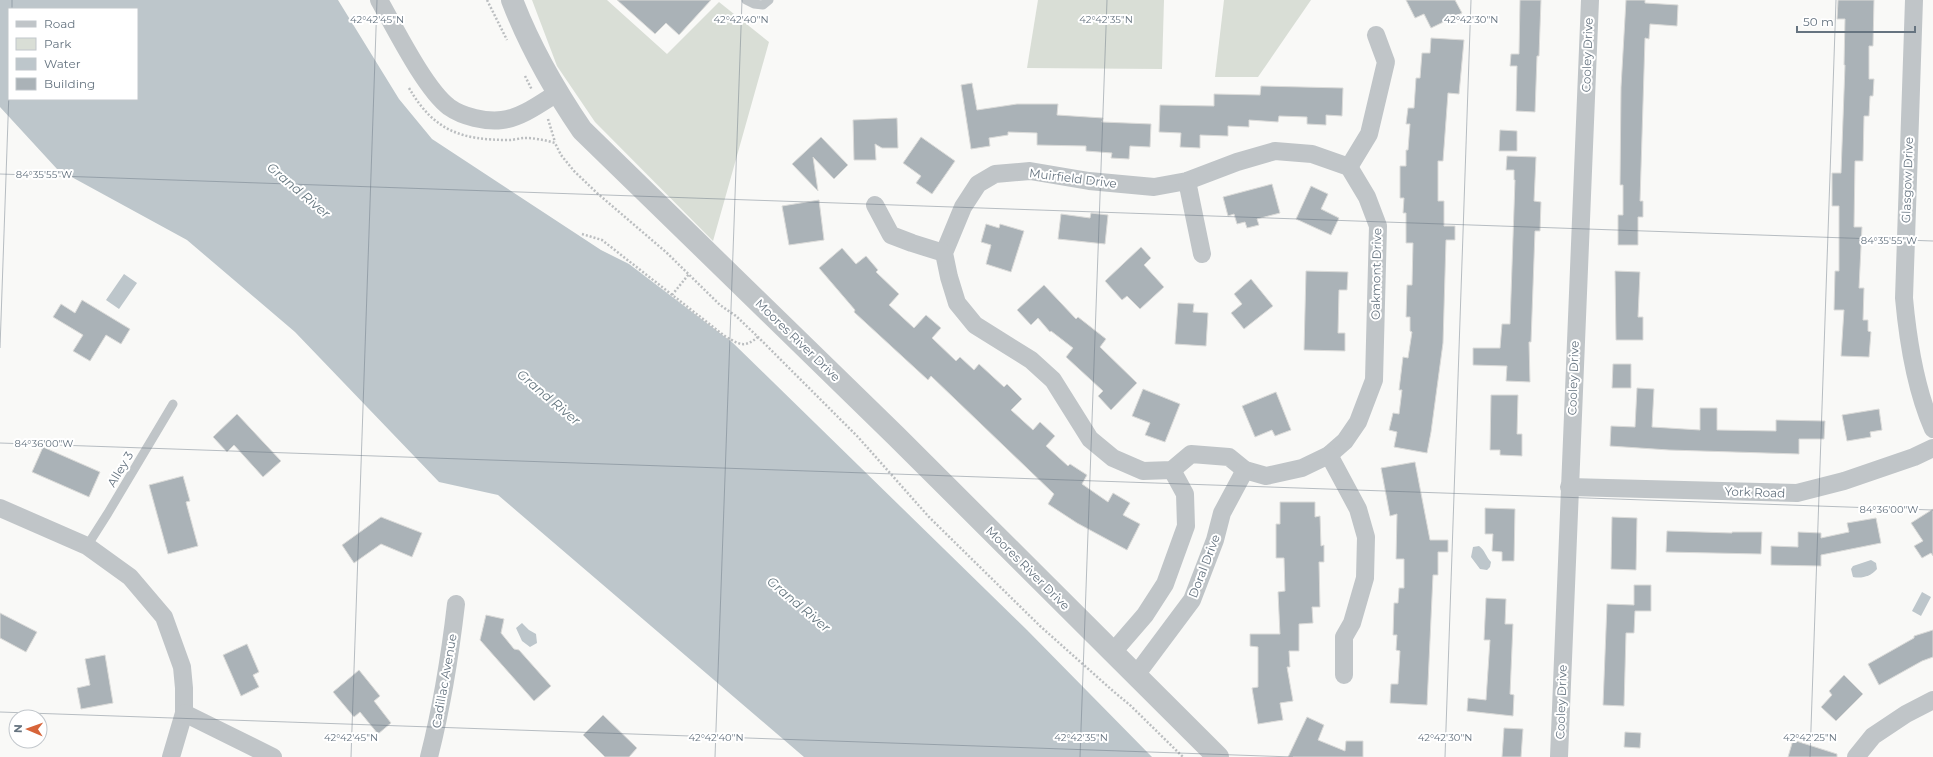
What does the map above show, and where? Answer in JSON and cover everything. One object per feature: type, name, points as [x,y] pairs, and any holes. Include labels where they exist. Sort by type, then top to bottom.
[{"type":"street","points":[[379,0],[423,76],[438,97],[449,108],[460,114],[485,120],[503,120],[524,112],[557,93]]},
{"type":"street","name":"Moores River Drive","points":[[512,0],[521,24],[557,93],[582,130],[896,436],[1218,757]]},
{"type":"street","name":"Cooley Drive","points":[[1559,757],[1590,0]]},
{"type":"street","name":"Glasgow Drive","points":[[1914,0],[1904,298],[1907,336],[1921,396],[1933,428]]},
{"type":"street","points":[[1202,254],[1187,180],[1237,162],[1275,151],[1312,154],[1349,167],[1369,134],[1386,62],[1376,35]]},
{"type":"street","name":"Oakmont Drive","points":[[1245,470],[1266,476],[1302,468],[1329,455],[1345,441],[1358,422],[1374,380],[1378,226],[1367,197],[1349,167]]},
{"type":"street","name":"Muirfield Drive","points":[[944,253],[963,207],[978,184],[994,174],[1030,171],[1089,181],[1154,187],[1187,180]]},
{"type":"street","points":[[875,206],[891,234],[912,243],[944,253],[949,277],[957,303],[975,325],[1031,360],[1053,380],[1090,439],[1112,458],[1143,471],[1172,470],[1191,454],[1229,457],[1245,470]]},
{"type":"street","name":"York Road","points":[[1569,487],[1797,493],[1844,481],[1914,457],[1933,448]]},
{"type":"street","points":[[1329,455],[1358,509],[1366,537],[1365,578],[1352,622],[1344,637],[1344,675]]},
{"type":"street","points":[[1113,652],[1145,614],[1165,584],[1186,526],[1185,494],[1172,470]]},
{"type":"street","name":"Doral Drive","points":[[1136,675],[1192,600],[1215,540],[1222,513],[1245,470]]},
{"type":"street","points":[[0,508],[87,546],[130,577],[164,617],[182,667],[184,714],[171,757]]},
{"type":"street","name":"Cadillac Avenue","points":[[429,757],[441,710],[449,666],[456,604]]},
{"type":"street","points":[[1856,757],[1873,736],[1906,714],[1933,700]]},
{"type":"street","points":[[184,714],[271,757]]},
{"type":"lane","points":[[746,0],[754,4],[763,5],[770,0]]},
{"type":"lane","name":"Alley 3","points":[[87,546],[173,404]]},
{"type":"path","points":[[407,84],[416,101],[429,116],[447,129],[484,139],[511,140],[525,138],[555,143],[562,155],[588,184],[689,274],[720,305],[736,316],[758,337],[858,437],[929,516],[1040,626],[1112,692],[1131,706],[1183,757]]},
{"type":"path","points":[[582,234],[602,240],[726,337],[741,345],[748,345],[758,337]]},
{"type":"path","points":[[672,295],[689,274]]},
{"type":"green space","points":[[532,0],[607,0],[667,54],[719,2],[769,42],[713,241],[595,122],[557,66]]},
{"type":"green space","points":[[1038,0],[1164,0],[1162,69],[1027,68]]},
{"type":"green space","points":[[1224,0],[1311,0],[1258,77],[1215,77]]},
{"type":"water","name":"Grand River","points":[[0,0],[338,0],[399,99],[432,139],[601,250],[629,264],[733,343],[1027,630],[1152,757],[804,757],[498,495],[439,482],[295,332],[187,240],[57,169],[0,107]]},
{"type":"water","points":[[124,274],[137,283],[119,309],[106,300]]},
{"type":"water","points":[[1479,546],[1483,549],[1491,562],[1490,567],[1487,570],[1480,569],[1471,557],[1473,547]]},
{"type":"water","points":[[1871,560],[1876,563],[1877,569],[1875,571],[1863,577],[1853,577],[1851,569],[1853,566]]},
{"type":"water","points":[[1922,592],[1931,597],[1921,616],[1912,611]]},
{"type":"water","points":[[522,623],[536,634],[537,643],[530,647],[522,641],[516,628]]},
{"type":"building","points":[[617,0],[711,0],[679,35],[666,23],[655,34]]},
{"type":"building","points":[[1406,0],[1455,0],[1462,13],[1431,28],[1424,14],[1415,18]]},
{"type":"building","points":[[1520,0],[1541,0],[1535,112],[1516,111],[1517,66],[1510,66],[1511,54],[1519,54]]},
{"type":"building","points":[[1626,0],[1645,0],[1645,3],[1678,5],[1677,26],[1650,24],[1649,39],[1645,38],[1640,201],[1643,201],[1643,217],[1638,217],[1638,245],[1618,245],[1618,215],[1623,215],[1623,185],[1620,185],[1621,87]]},
{"type":"building","points":[[1838,0],[1874,0],[1873,46],[1869,46],[1869,79],[1874,79],[1873,96],[1870,96],[1869,116],[1864,116],[1863,161],[1855,161],[1854,227],[1862,227],[1859,288],[1864,288],[1863,320],[1868,320],[1868,331],[1871,332],[1869,357],[1841,356],[1844,310],[1834,310],[1835,271],[1839,271],[1839,206],[1832,206],[1832,173],[1841,173],[1845,65],[1845,19],[1837,19]]},
{"type":"building","points":[[1431,38],[1464,40],[1459,94],[1448,93],[1443,161],[1438,161],[1438,201],[1444,201],[1444,226],[1455,226],[1455,240],[1446,240],[1443,343],[1427,453],[1394,447],[1397,432],[1389,430],[1393,413],[1399,414],[1402,390],[1399,390],[1403,357],[1408,358],[1412,332],[1410,331],[1410,317],[1406,317],[1407,285],[1412,285],[1413,243],[1406,243],[1406,213],[1403,213],[1404,198],[1400,198],[1400,166],[1406,166],[1406,150],[1408,150],[1410,124],[1406,124],[1408,108],[1414,108],[1416,78],[1420,78],[1422,53],[1430,53]]},
{"type":"building","points":[[972,83],[977,110],[1017,104],[1058,104],[1057,115],[1103,118],[1102,122],[1151,124],[1150,147],[1130,146],[1129,159],[1111,158],[1112,153],[1086,151],[1086,146],[1037,145],[1037,133],[1008,132],[1008,135],[989,138],[990,146],[971,149],[961,85]]},
{"type":"building","points":[[1261,86],[1343,88],[1342,116],[1326,115],[1326,125],[1307,124],[1307,117],[1279,116],[1278,122],[1249,120],[1249,127],[1228,126],[1228,136],[1200,135],[1200,148],[1180,147],[1181,133],[1159,132],[1160,105],[1214,106],[1214,94],[1260,95]]},
{"type":"building","points":[[897,118],[898,148],[882,148],[875,144],[876,160],[854,160],[853,120]]},
{"type":"building","points":[[1500,130],[1517,131],[1517,151],[1499,151]]},
{"type":"building","points":[[821,137],[848,165],[834,179],[813,157],[818,191],[792,164]]},
{"type":"building","points":[[921,137],[955,161],[932,194],[916,183],[921,176],[903,163]]},
{"type":"building","points":[[1507,156],[1536,157],[1534,201],[1541,202],[1540,231],[1535,231],[1531,342],[1529,342],[1530,382],[1506,381],[1507,366],[1473,365],[1473,348],[1500,348],[1502,324],[1510,324],[1515,180],[1514,170],[1506,170]]},
{"type":"building","points":[[1272,184],[1280,213],[1257,219],[1259,225],[1247,228],[1245,222],[1237,224],[1234,214],[1228,216],[1223,197]]},
{"type":"building","points":[[1311,186],[1328,194],[1321,209],[1339,218],[1331,235],[1296,219]]},
{"type":"building","points":[[819,200],[824,240],[789,245],[782,206]]},
{"type":"building","points":[[1091,213],[1108,215],[1105,244],[1058,239],[1061,214],[1090,218]]},
{"type":"building","points":[[986,224],[999,228],[1000,224],[1024,231],[1011,272],[986,264],[991,245],[981,242]]},
{"type":"building","points":[[1141,247],[1151,258],[1144,265],[1164,287],[1140,309],[1127,296],[1122,300],[1105,281]]},
{"type":"building","points":[[842,248],[856,264],[866,256],[878,270],[876,272],[899,294],[889,305],[914,328],[926,315],[941,328],[932,338],[956,361],[960,357],[974,370],[979,364],[1004,387],[1007,384],[1022,399],[1011,410],[1033,430],[1040,422],[1055,436],[1046,446],[1068,466],[1070,464],[1087,475],[1082,484],[1108,502],[1113,493],[1130,503],[1123,515],[1140,524],[1127,550],[1077,523],[1048,504],[1054,494],[931,376],[928,380],[854,312],[855,310],[819,268]]},
{"type":"building","points":[[1306,271],[1348,272],[1347,290],[1339,290],[1338,333],[1345,333],[1345,351],[1304,350]]},
{"type":"building","points":[[1615,271],[1640,272],[1638,317],[1643,317],[1643,340],[1616,340]]},
{"type":"building","points":[[1251,279],[1273,306],[1244,329],[1231,313],[1242,304],[1234,294]]},
{"type":"building","points":[[1044,285],[1076,319],[1078,317],[1106,339],[1100,347],[1137,383],[1111,410],[1098,396],[1103,391],[1066,357],[1073,348],[1051,331],[1050,332],[1038,318],[1031,325],[1017,310]]},
{"type":"building","points":[[82,300],[130,329],[121,344],[106,335],[90,361],[73,351],[83,335],[53,317],[61,304],[75,313]]},
{"type":"building","points":[[1178,303],[1194,304],[1193,312],[1208,313],[1206,346],[1175,344]]},
{"type":"building","points":[[1613,364],[1631,364],[1631,388],[1612,388]]},
{"type":"building","points":[[1637,388],[1654,389],[1652,427],[1700,430],[1700,408],[1717,408],[1717,430],[1776,431],[1776,420],[1825,421],[1824,439],[1799,439],[1799,454],[1669,450],[1610,446],[1611,426],[1635,427]]},
{"type":"building","points":[[1143,389],[1180,404],[1165,442],[1145,435],[1150,423],[1132,416]]},
{"type":"building","points":[[1276,392],[1291,430],[1275,436],[1272,430],[1255,437],[1242,406]]},
{"type":"building","points":[[1491,395],[1518,395],[1517,434],[1522,434],[1522,456],[1500,455],[1500,450],[1490,450]]},
{"type":"building","points":[[1879,409],[1882,430],[1870,432],[1871,437],[1847,441],[1842,415]]},
{"type":"building","points":[[237,414],[281,461],[263,477],[234,445],[227,452],[213,437]]},
{"type":"building","points":[[43,447],[100,472],[89,497],[32,472]]},
{"type":"building","points":[[1415,462],[1430,540],[1448,540],[1448,552],[1438,552],[1438,575],[1433,575],[1427,705],[1390,703],[1391,684],[1398,684],[1400,651],[1396,650],[1397,635],[1393,635],[1394,603],[1398,603],[1399,588],[1404,588],[1404,559],[1396,559],[1397,514],[1390,516],[1381,468]]},
{"type":"building","points":[[183,476],[190,501],[186,502],[198,546],[168,554],[149,485]]},
{"type":"building","points":[[1280,502],[1315,502],[1315,517],[1320,516],[1321,546],[1324,545],[1324,562],[1319,562],[1320,607],[1312,607],[1313,623],[1299,624],[1299,651],[1289,651],[1290,667],[1287,667],[1293,701],[1280,703],[1283,720],[1258,724],[1252,688],[1258,687],[1258,647],[1250,646],[1250,634],[1280,634],[1278,592],[1285,591],[1284,558],[1276,558],[1276,524],[1280,524]]},
{"type":"building","points":[[1485,508],[1515,509],[1514,561],[1502,561],[1502,552],[1492,551],[1493,534],[1485,534]]},
{"type":"building","points":[[1933,509],[1933,556],[1931,553],[1922,558],[1914,546],[1923,541],[1911,523]]},
{"type":"building","points":[[381,517],[422,533],[412,557],[381,544],[354,563],[342,545]]},
{"type":"building","points":[[1612,517],[1637,518],[1636,570],[1611,569]]},
{"type":"building","points":[[1876,518],[1881,543],[1821,555],[1821,566],[1771,565],[1771,546],[1798,547],[1798,532],[1821,533],[1821,538],[1849,532],[1847,523]]},
{"type":"building","points":[[1667,531],[1732,533],[1762,532],[1761,554],[1666,552]]},
{"type":"building","points":[[1634,585],[1651,585],[1651,611],[1635,611],[1634,633],[1626,633],[1624,706],[1603,705],[1607,604],[1634,605]]},
{"type":"building","points":[[1486,598],[1506,599],[1505,624],[1513,624],[1510,694],[1514,695],[1513,716],[1467,711],[1468,698],[1486,700],[1490,640],[1484,640]]},
{"type":"building","points":[[0,613],[37,632],[26,652],[0,638]]},
{"type":"building","points":[[486,615],[504,619],[501,633],[514,649],[519,650],[551,686],[534,701],[480,640]]},
{"type":"building","points":[[1933,630],[1933,657],[1922,661],[1879,685],[1868,664],[1914,638],[1914,636]]},
{"type":"building","points":[[247,644],[259,672],[253,675],[259,687],[241,696],[223,655]]},
{"type":"building","points":[[105,655],[113,703],[81,709],[77,688],[90,685],[85,659]]},
{"type":"building","points":[[359,670],[380,696],[374,701],[391,723],[378,734],[360,712],[354,717],[333,692]]},
{"type":"building","points":[[1844,675],[1863,694],[1836,721],[1821,707],[1832,695],[1829,691]]},
{"type":"building","points":[[603,715],[637,748],[629,757],[605,757],[583,735]]},
{"type":"building","points":[[1307,717],[1324,725],[1318,740],[1345,751],[1346,741],[1363,741],[1363,757],[1288,757]]},
{"type":"building","points":[[1504,728],[1523,729],[1521,757],[1502,757]]},
{"type":"building","points":[[1625,732],[1641,733],[1640,748],[1624,747]]},
{"type":"building","points":[[1793,740],[1837,754],[1837,757],[1788,757]]}]
